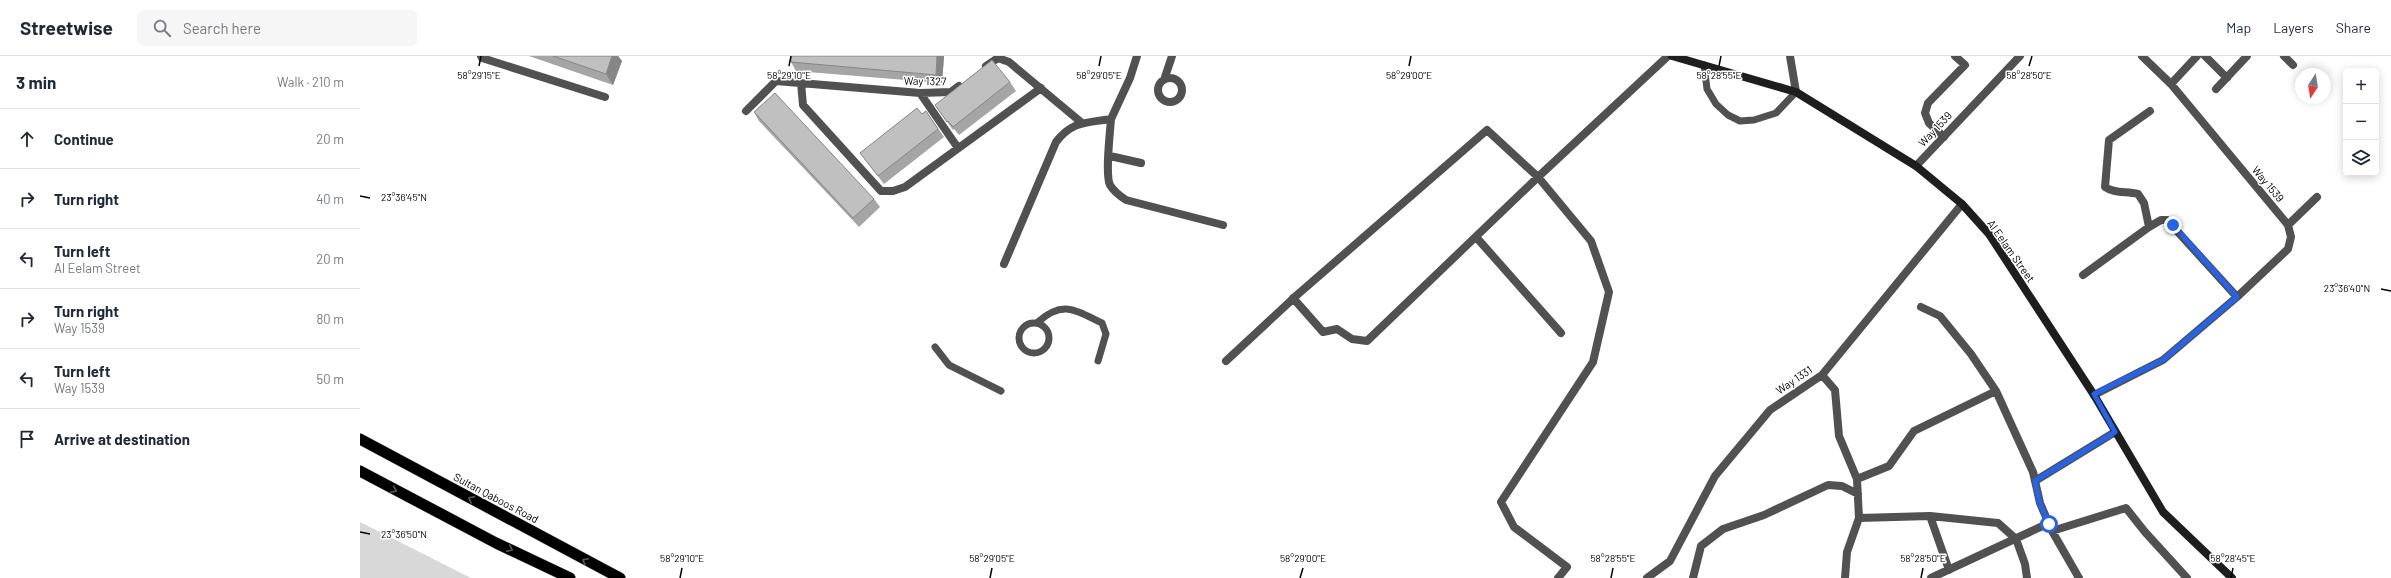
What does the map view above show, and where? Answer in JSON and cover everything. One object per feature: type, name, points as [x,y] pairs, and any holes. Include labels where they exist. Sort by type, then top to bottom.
[{"type":"highway","name":"Sultan Qaboos Road","points":[[360,439],[620,578]]},
{"type":"highway","points":[[360,471],[496,543],[570,578]]},
{"type":"main road","name":"Al Eelam Street","points":[[1672,56],[1796,92],[1916,166],[1962,204],[1989,234],[2094,394],[2163,512],[2232,578]]},
{"type":"street","points":[[481,56],[482,58],[604,97]]},
{"type":"street","points":[[1137,56],[1130,78],[1111,119],[1110,156],[1108,169],[1110,185],[1116,194],[1126,200],[1223,225]]},
{"type":"street","points":[[1164,80],[1172,56]]},
{"type":"street","points":[[1294,298],[1323,332],[1337,329],[1352,339],[1367,341],[1538,177],[1668,56]]},
{"type":"street","points":[[1790,56],[1796,92]]},
{"type":"street","points":[[1944,137],[1930,123],[1925,113],[1928,103],[1965,65],[1956,56]]},
{"type":"street","name":"Way 1539","points":[[1916,166],[2020,56]]},
{"type":"street","name":"Way 1539","points":[[2142,56],[2171,84],[2288,225]]},
{"type":"street","points":[[2171,84],[2197,56]]},
{"type":"street","points":[[2205,56],[2227,78]]},
{"type":"street","points":[[2216,89],[2247,56]]},
{"type":"street","points":[[2284,56],[2293,65]]},
{"type":"street","points":[[979,71],[998,58],[1009,62],[1042,88],[1082,123]]},
{"type":"street","name":"Way 1327","points":[[746,111],[776,81],[920,93],[951,92],[968,79]]},
{"type":"street","points":[[802,84],[802,105],[881,191],[893,191],[905,187],[1042,88]]},
{"type":"street","points":[[920,93],[958,148]]},
{"type":"street","points":[[2149,227],[2144,203],[2138,194],[2127,191],[2112,192],[2105,187],[2109,140],[2150,111]]},
{"type":"street","points":[[1004,264],[1056,142],[1066,130],[1082,123],[1111,119]]},
{"type":"street","points":[[1226,361],[1294,298],[1486,130],[1538,177],[1591,241],[1609,292],[1593,362],[1502,502],[1514,527],[1567,567],[1558,578]]},
{"type":"street","points":[[1110,156],[1141,163]]},
{"type":"street","points":[[2094,394],[2163,360],[2237,297],[2288,249],[2291,237],[2288,225],[2317,198]]},
{"type":"street","name":"Way 1331","points":[[1648,578],[1670,561],[1715,476],[1770,410],[1822,375],[1962,204]]},
{"type":"street","points":[[2083,276],[2149,227],[2161,220],[2167,220],[2237,297]]},
{"type":"street","points":[[1476,236],[1561,333]]},
{"type":"street","points":[[1921,307],[1940,316],[1971,354],[1996,391],[2033,472],[2040,504],[2050,527],[2079,578]]},
{"type":"street","points":[[1822,375],[1835,390],[1839,436],[1857,479],[1859,518],[1847,552],[1845,578]]},
{"type":"street","points":[[1857,479],[1889,466],[1914,432],[1996,391]]},
{"type":"street","points":[[2035,481],[2115,432]]},
{"type":"street","points":[[1693,578],[1702,546],[1723,529],[1764,515],[1828,485],[1842,486],[1858,494]]},
{"type":"street","points":[[1931,578],[2016,539],[2050,527],[2126,508],[2145,532],[2187,578]]},
{"type":"street","points":[[1859,518],[1930,516],[1998,522],[2016,539],[2025,564],[2027,578]]},
{"type":"street","points":[[1930,516],[1949,570]]},
{"type":"lane","points":[[1704,65],[1707,89],[1716,104],[1728,116],[1740,121],[1754,120],[1776,113],[1796,92]]},
{"type":"lane","points":[[1038,322],[1047,329],[1049,342],[1042,352],[1031,354],[1021,348],[1019,335],[1026,325],[1038,322],[1049,312],[1061,308],[1073,309],[1102,323],[1106,334],[1098,361]]},
{"type":"lane","points":[[935,347],[950,365],[1001,391]]},
{"type":"shaded area","points":[[360,522],[471,578],[360,578]]},
{"type":"building","points":[[553,56],[612,56],[606,74]]},
{"type":"building","points":[[791,56],[937,56],[936,75],[791,62]]},
{"type":"building","points":[[992,60],[1010,82],[953,127],[948,121],[947,122],[935,105]]},
{"type":"building","points":[[775,93],[874,199],[853,218],[754,112]]},
{"type":"building","points":[[917,108],[922,114],[926,111],[938,129],[878,176],[860,153]]},
{"type":"route","points":[[2049,524],[2040,504],[2035,481],[2115,432],[2094,394],[2163,360],[2237,297],[2173,225]]}]
